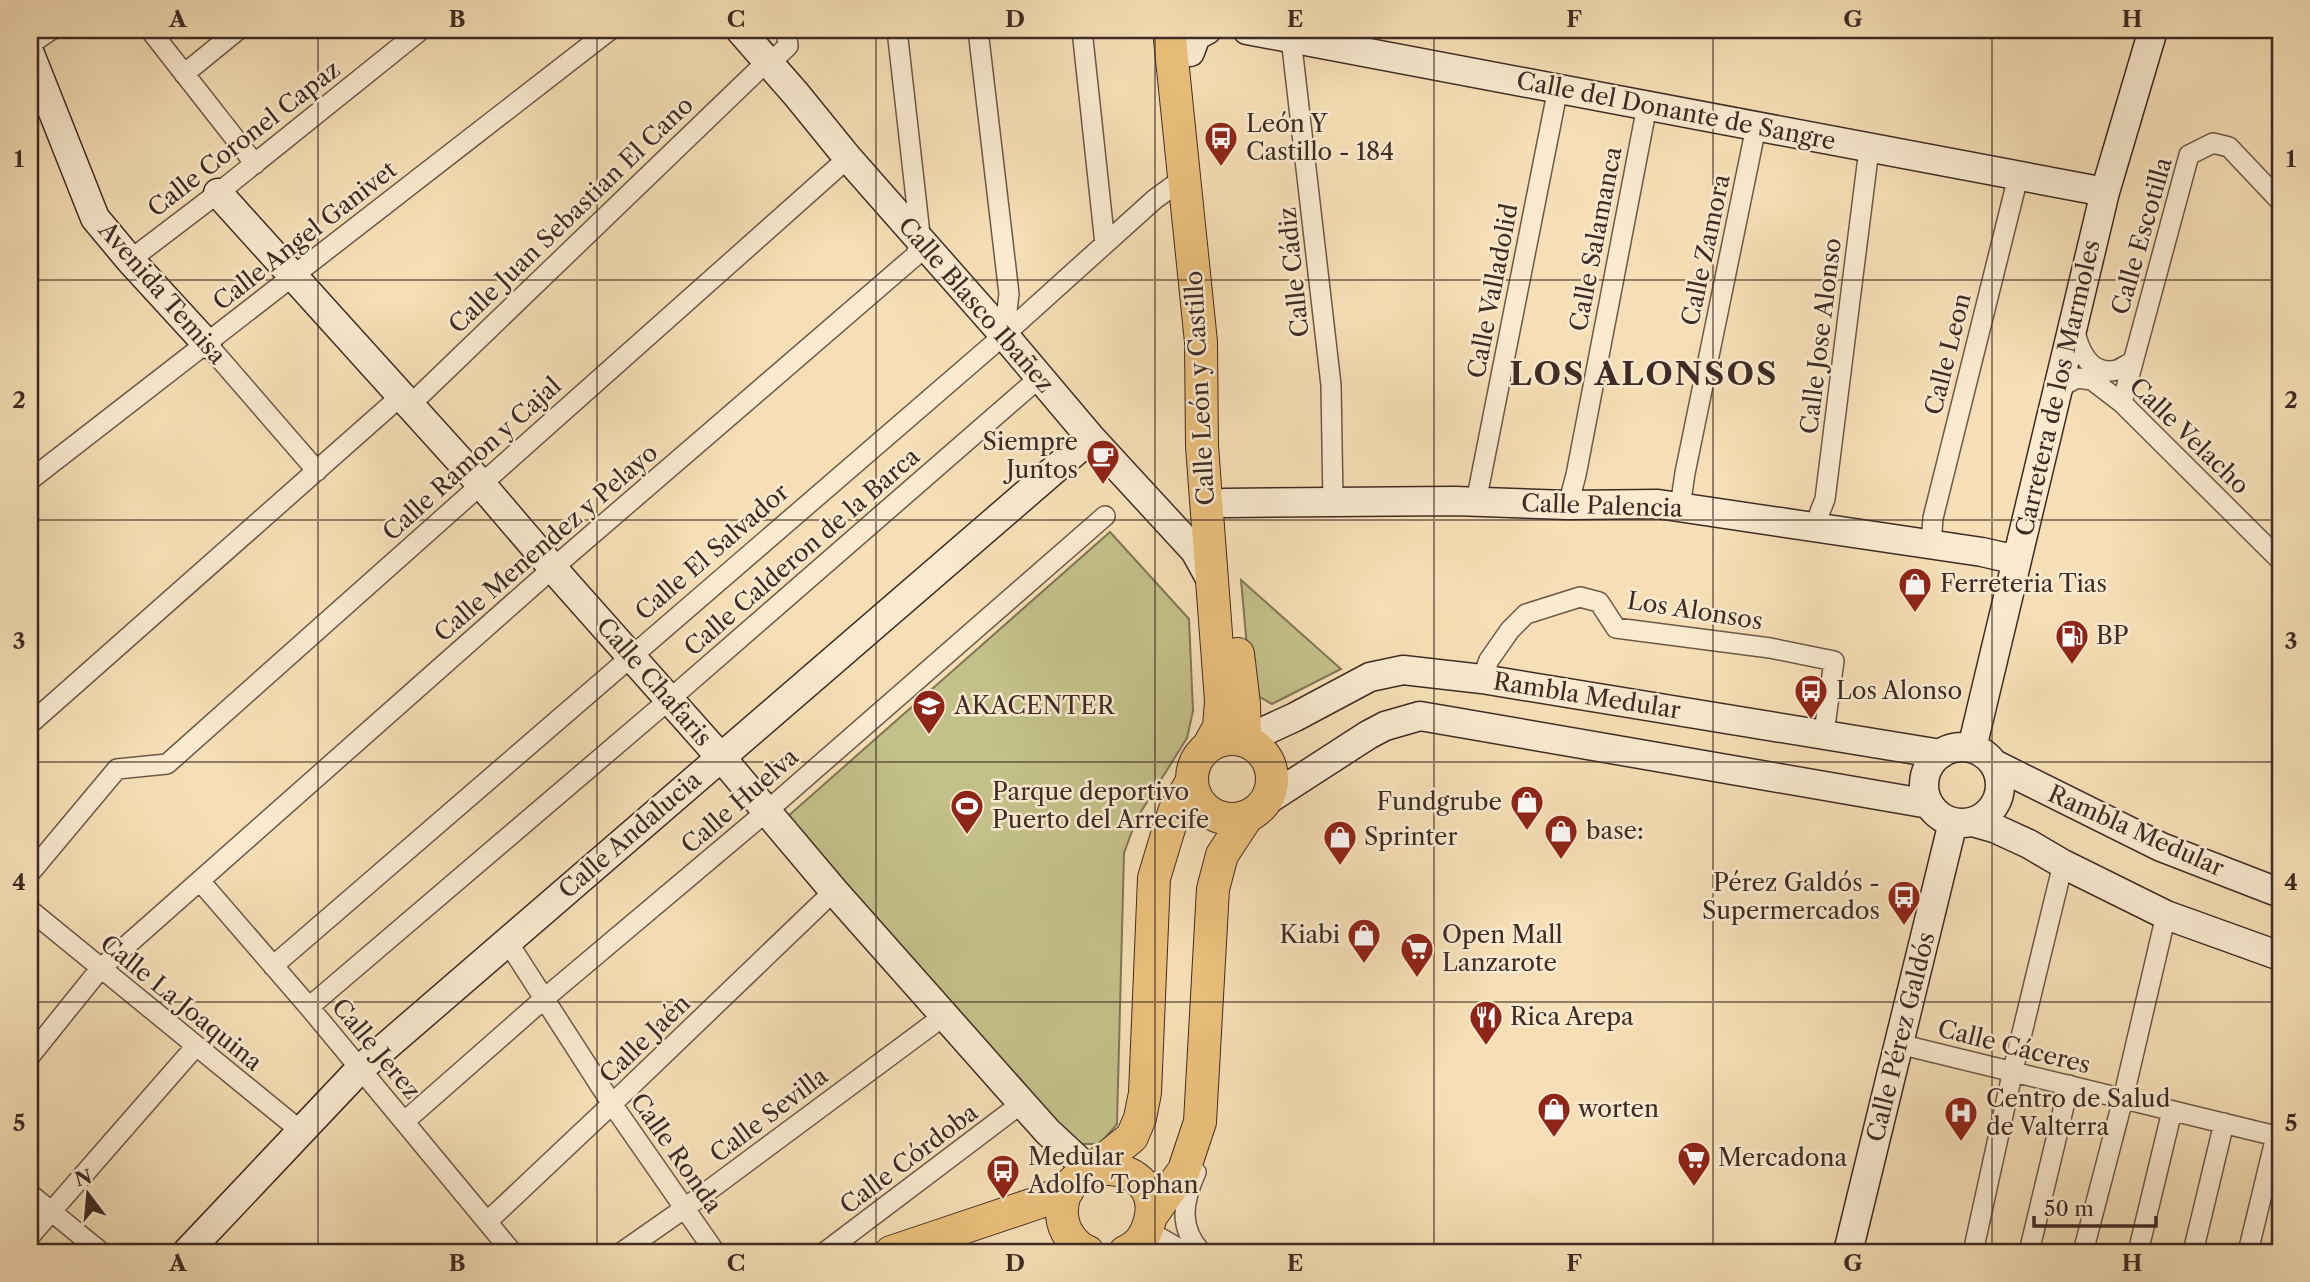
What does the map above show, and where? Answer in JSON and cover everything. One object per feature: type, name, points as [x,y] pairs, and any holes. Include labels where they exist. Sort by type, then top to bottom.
[{"type":"main road","name":"Calle León y Castillo","points":[[1188,35],[1184,177],[1201,342],[1202,446],[1221,701],[1219,727],[1209,745]]},
{"type":"main road","name":"Calle León y Castillo","points":[[1188,35],[1220,333],[1226,503],[1245,740]]},
{"type":"main road","points":[[1233,738],[1245,740],[1258,747],[1268,758],[1273,773],[1272,788],[1257,809],[1232,819],[1217,816],[1204,808],[1195,796],[1193,768],[1199,755],[1209,745],[1233,738]]},
{"type":"main road","points":[[1088,1252],[1072,1241],[1065,1228],[1063,1203],[1079,1181],[1132,1138],[1140,1118],[1145,1093],[1154,878],[1174,812],[1192,782]]},
{"type":"main road","name":"Rambla Medular","points":[[1146,1238],[1184,1170],[1200,1122],[1213,889],[1222,855],[1257,809]]},
{"type":"main road","points":[[891,1252],[1037,1203],[1110,1167],[1133,1176],[1143,1185],[1149,1197],[1146,1238]]},
{"type":"street","points":[[30,44],[51,30]]},
{"type":"street","points":[[150,30],[255,164]]},
{"type":"street","points":[[184,74],[238,30]]},
{"type":"street","name":"Calle Coronel Capaz","points":[[131,260],[421,30]]},
{"type":"street","name":"Calle Angel Ganivet","points":[[30,480],[610,30]]},
{"type":"street","name":"Calle Blasco Ibañez","points":[[740,30],[1091,438],[1195,551],[1211,580]]},
{"type":"street","name":"Calle Juan Sebastian El Cano","points":[[30,724],[317,471],[405,401],[758,70],[788,46],[786,30]]},
{"type":"street","points":[[897,30],[921,243]]},
{"type":"street","points":[[978,30],[1009,294],[1004,335]]},
{"type":"street","points":[[1082,30],[1105,244]]},
{"type":"street","name":"Calle del Donante de Sangre","points":[[1247,30],[2105,192]]},
{"type":"street","name":"Carretera de los Marmoles","points":[[1983,756],[2017,560],[2056,397],[2074,362],[2074,324],[2105,192],[2152,30]]},
{"type":"street","name":"Calle Cádiz","points":[[1291,38],[1331,386],[1333,502]]},
{"type":"street","name":"Avenida Temisa","points":[[30,54],[95,218],[201,348]]},
{"type":"street","name":"Calle Valladolid","points":[[1476,502],[1558,89]]},
{"type":"street","name":"Avenida Temisa","points":[[30,90],[83,222],[120,270],[201,348],[317,471]]},
{"type":"street","name":"Calle Salamanca","points":[[1568,505],[1647,106]]},
{"type":"street","name":"Calle Zamora","points":[[1680,507],[1756,127]]},
{"type":"street","name":"Calle Escotilla","points":[[2122,403],[2189,155],[2213,143],[2229,147],[2280,201]]},
{"type":"street","name":"Calle Jose Alonso","points":[[1814,527],[1825,499],[1869,149]]},
{"type":"street","name":"Calle Ramon y Cajal","points":[[30,873],[117,769],[167,764],[848,158]]},
{"type":"street","name":"Calle El Salvador","points":[[273,966],[1184,177]]},
{"type":"street","name":"Calle Leon","points":[[1931,544],[1933,518],[2018,177]]},
{"type":"street","name":"Calle Chafaris","points":[[218,193],[481,484],[834,891],[1048,1132],[1079,1181]]},
{"type":"street","name":"Calle Menendez y Pelayo","points":[[30,1056],[100,970],[553,568],[915,256],[921,243]]},
{"type":"street","points":[[2074,362],[2116,370],[2132,362]]},
{"type":"street","name":"Calle Calderon de la Barca","points":[[309,1007],[670,699],[1039,378]]},
{"type":"street","name":"Calle Velacho","points":[[2056,397],[2066,384],[2077,379],[2092,380],[2122,403],[2280,560]]},
{"type":"street","name":"Calle Andalucia","points":[[187,1252],[360,1069],[1091,438]]},
{"type":"street","name":"Calle Palencia","points":[[1226,503],[1658,504],[1931,544],[2017,560]]},
{"type":"street","name":"Calle Huelva","points":[[405,1121],[545,998],[767,811],[1105,516]]},
{"type":"street","name":"Los Alonsos","points":[[1482,679],[1489,660],[1510,630],[1526,614],[1580,597],[1599,602],[1616,628],[1770,648],[1834,661],[1824,733]]},
{"type":"street","name":"Rambla Medular","points":[[1245,740],[1370,677],[1403,670],[1482,679],[1941,754]]},
{"type":"street","points":[[1244,704],[1252,715],[1267,720],[1295,717]]},
{"type":"street","name":"Rambla Medular","points":[[1257,809],[1368,735],[1385,726],[1420,716],[1929,804]]},
{"type":"street","points":[[1963,822],[1984,817],[1993,808],[2001,786],[1999,775],[1983,756],[1961,747],[1941,754],[1927,771],[1925,793],[1929,804],[1943,818],[1963,822],[1994,828],[2166,915],[2280,956]]},
{"type":"street","name":"Rambla Medular","points":[[1983,756],[2161,847],[2280,893]]},
{"type":"street","name":"Calle Pérez Galdós","points":[[1848,1252],[1899,1044],[1963,822]]},
{"type":"street","points":[[1973,1252],[2013,1070],[2063,864]]},
{"type":"street","name":"Calle Jerez","points":[[200,881],[405,1121],[512,1252]]},
{"type":"street","name":"Calle Jaén","points":[[488,1221],[834,891]]},
{"type":"street","name":"Calle La Joaquina","points":[[30,911],[302,1132]]},
{"type":"street","points":[[2083,1252],[2123,1099],[2166,915]]},
{"type":"street","name":"Calle Ronda","points":[[508,941],[612,1104],[715,1252]]},
{"type":"street","name":"Calle Sevilla","points":[[622,1252],[944,1015]]},
{"type":"street","name":"Calle Cáceres","points":[[1899,1044],[2278,1137]]},
{"type":"street","points":[[30,1236],[196,1046]]},
{"type":"street","points":[[2029,1252],[2069,1085]]},
{"type":"street","points":[[1201,1094],[1205,1152],[1186,1194],[1184,1212],[1188,1232],[1201,1252]]},
{"type":"street","name":"Calle Córdoba","points":[[825,1252],[1022,1103]]},
{"type":"street","points":[[2138,1252],[2172,1111]]},
{"type":"street","points":[[2193,1252],[2224,1123]]},
{"type":"street","points":[[2248,1252],[2278,1137]]},
{"type":"street","points":[[30,1194],[101,1252]]},
{"type":"street","points":[[1146,1238],[1185,1252]]},
{"type":"shaded area","name":"Parque deportivo Puerto del Arrecife","points":[[1110,532],[1189,619],[1193,711],[1187,738],[1137,818],[1124,853],[1117,1124],[1100,1144],[1076,1144],[787,817]]},
{"type":"shaded area","points":[[1241,580],[1341,669],[1272,704],[1251,692]]},
{"type":"place","name":"León Y Castillo - 184","points":[[1221,168]]},
{"type":"place","name":"Siempre Juntos","points":[[1103,486]]},
{"type":"place","name":"Ferreteria Tias","points":[[1915,614]]},
{"type":"place","name":"BP","points":[[2072,666]]},
{"type":"place","name":"Los Alonso","points":[[1811,721]]},
{"type":"place","name":"AKACENTER","points":[[929,736]]},
{"type":"place","name":"Fundgrube","points":[[1527,832]]},
{"type":"place","name":"Parque deportivo Puerto del Arrecife","points":[[967,836]]},
{"type":"place","name":"base:","points":[[1561,861]]},
{"type":"place","name":"Sprinter","points":[[1340,867]]},
{"type":"place","name":"Pérez Galdós - Supermercados","points":[[1904,927]]},
{"type":"place","name":"Kiabi","points":[[1364,965]]},
{"type":"place","name":"Open Mall Lanzarote","points":[[1417,979]]},
{"type":"place","name":"Rica Arepa","points":[[1486,1047]]},
{"type":"place","name":"worten","points":[[1554,1139]]},
{"type":"place","name":"Centro de Salud de Valterra","points":[[1961,1143]]},
{"type":"place","name":"Mercadona","points":[[1694,1188]]},
{"type":"place","name":"Medular Adolfo Tophan","points":[[1003,1201]]},
{"type":"district","name":"LOS ALONSOS","points":[[1644,374]]}]
